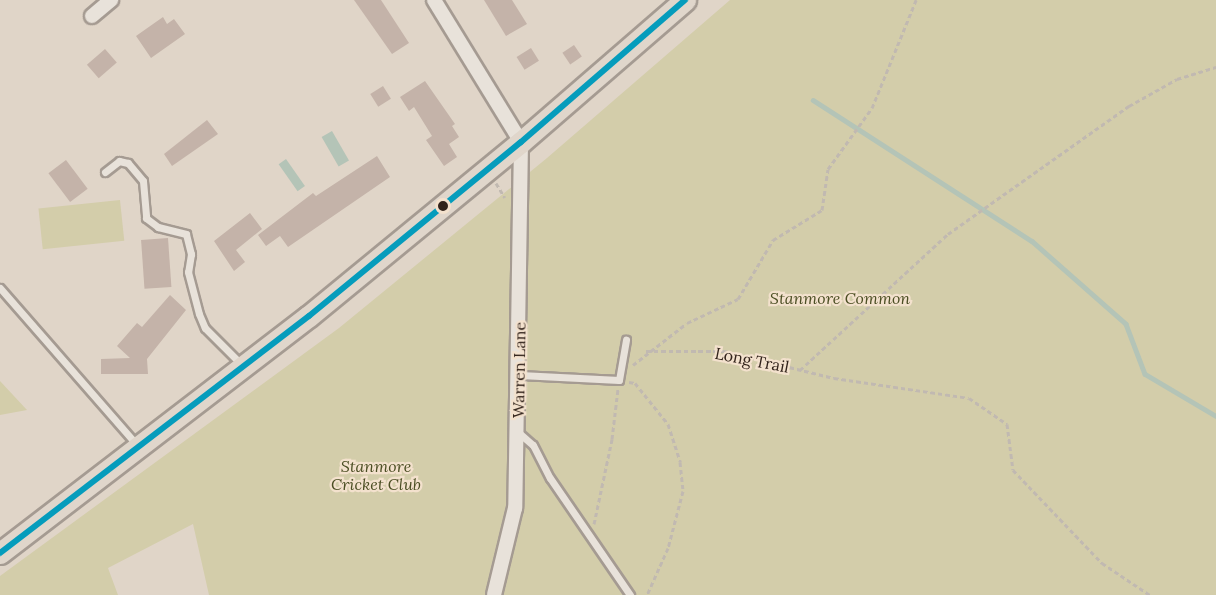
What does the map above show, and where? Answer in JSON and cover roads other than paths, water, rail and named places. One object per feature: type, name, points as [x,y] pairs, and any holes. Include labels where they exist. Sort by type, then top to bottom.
[{"type":"main road","points":[[0,552],[243,367],[521,142],[685,0]]},
{"type":"street","points":[[92,16],[111,0]]},
{"type":"street","points":[[434,0],[521,142]]},
{"type":"street","name":"Warren Lane","points":[[494,595],[515,508],[520,375],[521,142]]},
{"type":"lane","points":[[105,171],[120,160],[128,163],[143,181],[146,218],[158,226],[186,234],[191,254],[188,272],[191,290],[205,328],[243,367]]},
{"type":"lane","points":[[0,288],[139,448]]},
{"type":"lane","points":[[520,375],[619,380],[626,340]]},
{"type":"lane","points":[[519,432],[533,445],[590,541],[630,595]]},
{"type":"waterway","points":[[813,100],[1032,241],[1126,324],[1145,374],[1216,416]]},
{"type":"park label","name":"Stanmore Common","points":[[840,298]]},
{"type":"park label","name":"Stanmore Cricket Club","points":[[376,475]]}]
